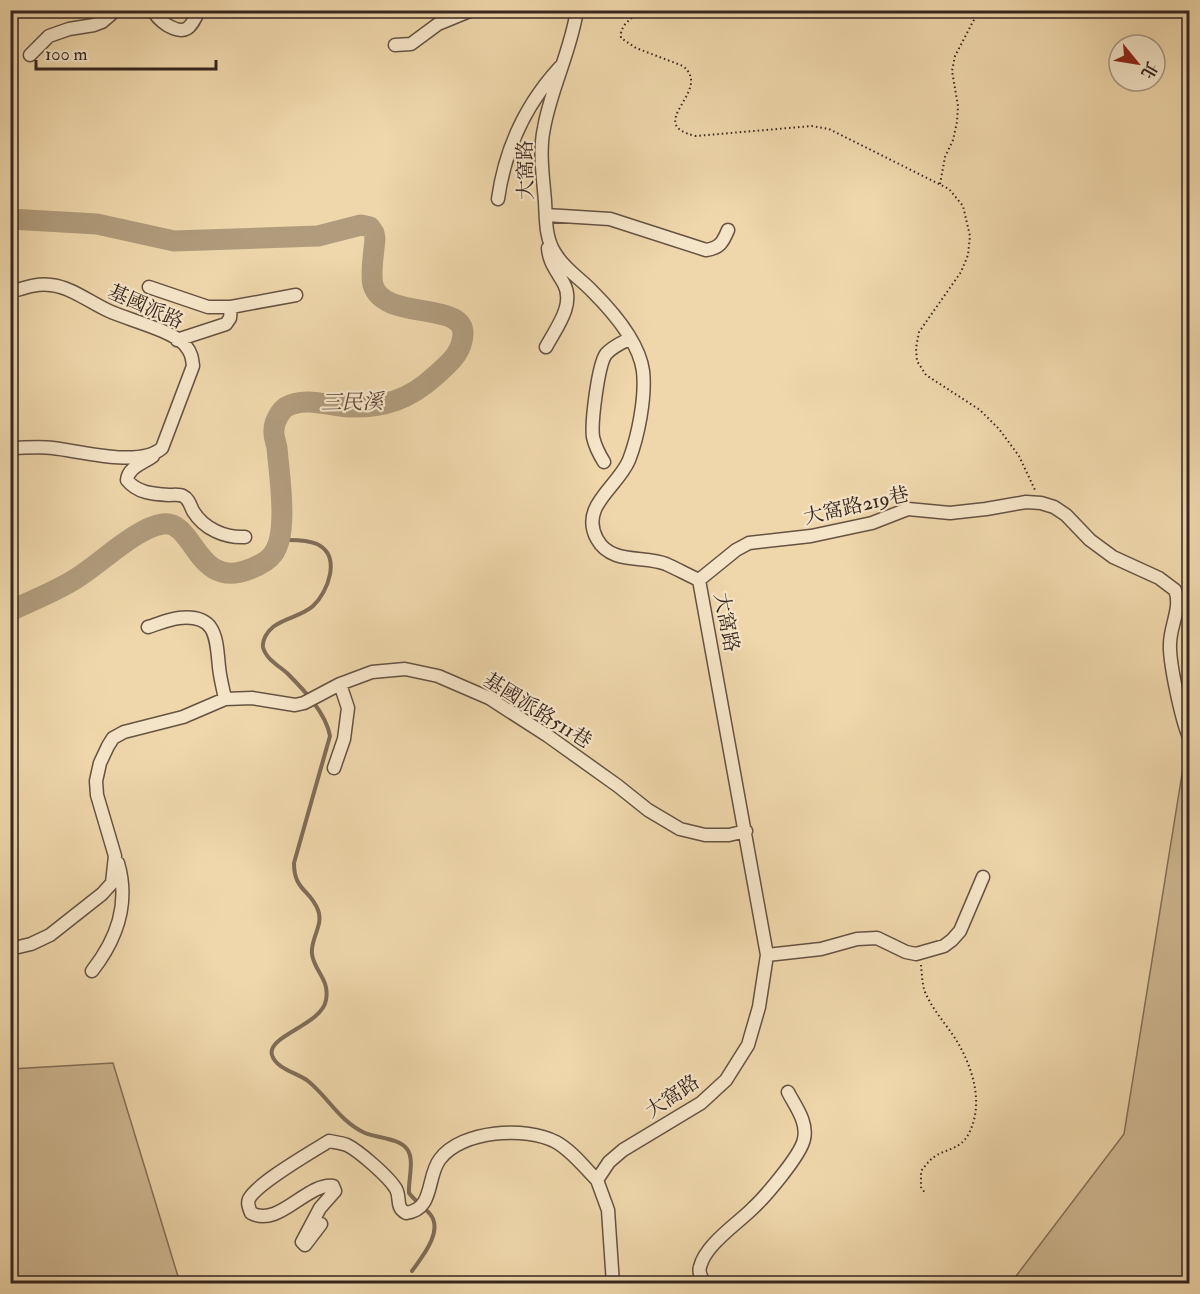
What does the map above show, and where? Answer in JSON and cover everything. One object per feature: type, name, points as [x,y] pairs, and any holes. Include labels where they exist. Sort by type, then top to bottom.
[{"type":"street","points":[[30,55],[49,36],[69,29],[94,26],[116,10]]},
{"type":"street","points":[[153,10],[163,22],[182,31],[189,28],[199,10]]},
{"type":"street","points":[[395,45],[411,44],[438,24],[472,10]]},
{"type":"street","name":"大窩路","points":[[577,10],[571,40],[544,129],[543,168],[548,235],[555,253],[570,273],[598,297],[629,339],[640,359],[643,373],[640,416],[629,460],[599,500],[592,514],[593,528],[597,540],[610,552],[625,558],[666,564],[699,580],[767,955],[759,1007],[748,1045],[726,1080],[701,1103],[623,1150],[609,1162],[597,1180]]},
{"type":"street","points":[[498,199],[512,140],[545,84],[563,64]]},
{"type":"street","points":[[546,215],[610,219],[706,250],[715,249],[723,242],[728,230]]},
{"type":"street","points":[[546,346],[567,307],[568,296],[548,254],[548,235]]},
{"type":"street","name":"基國派路","points":[[10,292],[34,285],[53,285],[184,344],[192,356],[193,366],[162,448],[157,453]]},
{"type":"street","points":[[148,287],[208,308],[231,307],[296,295]]},
{"type":"street","points":[[177,340],[226,324],[230,318],[231,307]]},
{"type":"street","points":[[604,462],[596,449],[593,435],[600,370],[605,356],[613,348],[629,339]]},
{"type":"street","points":[[10,448],[50,448],[115,457],[147,456],[157,453]]},
{"type":"street","points":[[157,453],[131,469],[127,474],[127,480],[131,486],[140,491],[185,497],[199,519],[212,529],[234,537],[245,537]]},
{"type":"street","name":"大窩路219巷","points":[[699,580],[736,550],[749,543],[811,536],[872,523],[908,509],[950,513],[1026,502],[1041,503]]},
{"type":"street","points":[[1041,503],[1054,507],[1066,515],[1090,540],[1113,557],[1159,578],[1175,590],[1178,604],[1171,632],[1171,660],[1190,739]]},
{"type":"street","points":[[148,627],[179,618],[204,621],[212,627],[216,636],[219,673],[225,699]]},
{"type":"street","name":"基國派路511巷","points":[[10,949],[31,944],[50,935],[102,894],[112,883],[116,856],[97,795],[96,781],[100,763],[114,738],[124,732],[167,722],[225,699],[252,698],[295,705],[304,703],[340,684],[372,672],[405,669],[438,676],[489,698],[557,743],[648,810],[680,829],[705,836],[729,835],[746,831]]},
{"type":"street","points":[[334,768],[344,739],[348,708],[340,684]]},
{"type":"street","points":[[92,971],[111,943],[121,909],[123,885],[116,856]]},
{"type":"street","points":[[767,955],[821,949],[856,939],[878,938],[906,952],[921,953],[944,946],[960,931],[983,877]]},
{"type":"street","points":[[705,1284],[700,1273],[700,1266],[706,1255],[722,1235],[754,1207],[794,1157],[804,1139],[805,1128],[788,1092]]},
{"type":"street","points":[[321,1224],[304,1245],[302,1242],[320,1208],[335,1191],[333,1186],[319,1187],[291,1206],[266,1215],[256,1216],[250,1212],[249,1199],[266,1183],[329,1141],[347,1145],[381,1171],[396,1189],[401,1210],[406,1213],[422,1205],[435,1167],[442,1156],[461,1144],[490,1133],[535,1134],[559,1144],[575,1156],[597,1180],[608,1210],[613,1284]]},
{"type":"path","points":[[644,10],[623,27],[620,32],[621,38],[636,48],[688,70],[692,78],[692,86],[676,115],[675,123],[678,130],[696,136],[801,127],[820,128],[850,138],[940,184],[949,189],[963,206],[970,236],[968,255],[961,272],[919,333],[916,348],[917,361],[926,375],[981,410],[999,429],[1018,456],[1041,503]]},
{"type":"path","points":[[940,184],[945,157],[953,140],[957,122],[958,106],[952,71],[955,56],[979,10]]},
{"type":"path","points":[[921,953],[924,990],[958,1043],[971,1070],[976,1094],[972,1126],[966,1138],[958,1147],[935,1156],[921,1171],[921,1187],[925,1193]]},
{"type":"shaded area","points":[[1188,737],[1190,739],[1189,1283],[1010,1284],[1124,1134]]},
{"type":"shaded area","points":[[113,1063],[180,1283],[11,1283],[11,1069]]},
{"type":"waterway","name":"三民溪","points":[[10,219],[97,224],[174,241],[318,236],[361,225],[370,227],[375,239],[372,280],[381,297],[394,304],[442,314],[454,319],[462,328],[462,341],[455,356],[426,384],[406,396],[385,404],[362,407],[301,402],[286,407],[282,411],[274,427],[281,487],[281,533],[273,554],[263,563],[232,573],[218,571],[207,563],[182,532],[174,526],[163,524],[141,532],[82,575],[10,611]]},
{"type":"waterway","points":[[281,540],[313,542],[325,550],[331,565],[327,583],[319,600],[309,609],[273,627],[265,636],[263,644],[264,651],[269,658],[287,673],[313,702],[324,719],[330,736],[294,863],[299,885],[315,903],[318,910],[319,921],[312,954],[327,993],[322,1009],[306,1023],[277,1042],[272,1048],[272,1055],[278,1064],[308,1081],[341,1116],[356,1128],[370,1135],[399,1143],[407,1149],[411,1158],[409,1193],[434,1221],[430,1244],[412,1271]]}]
